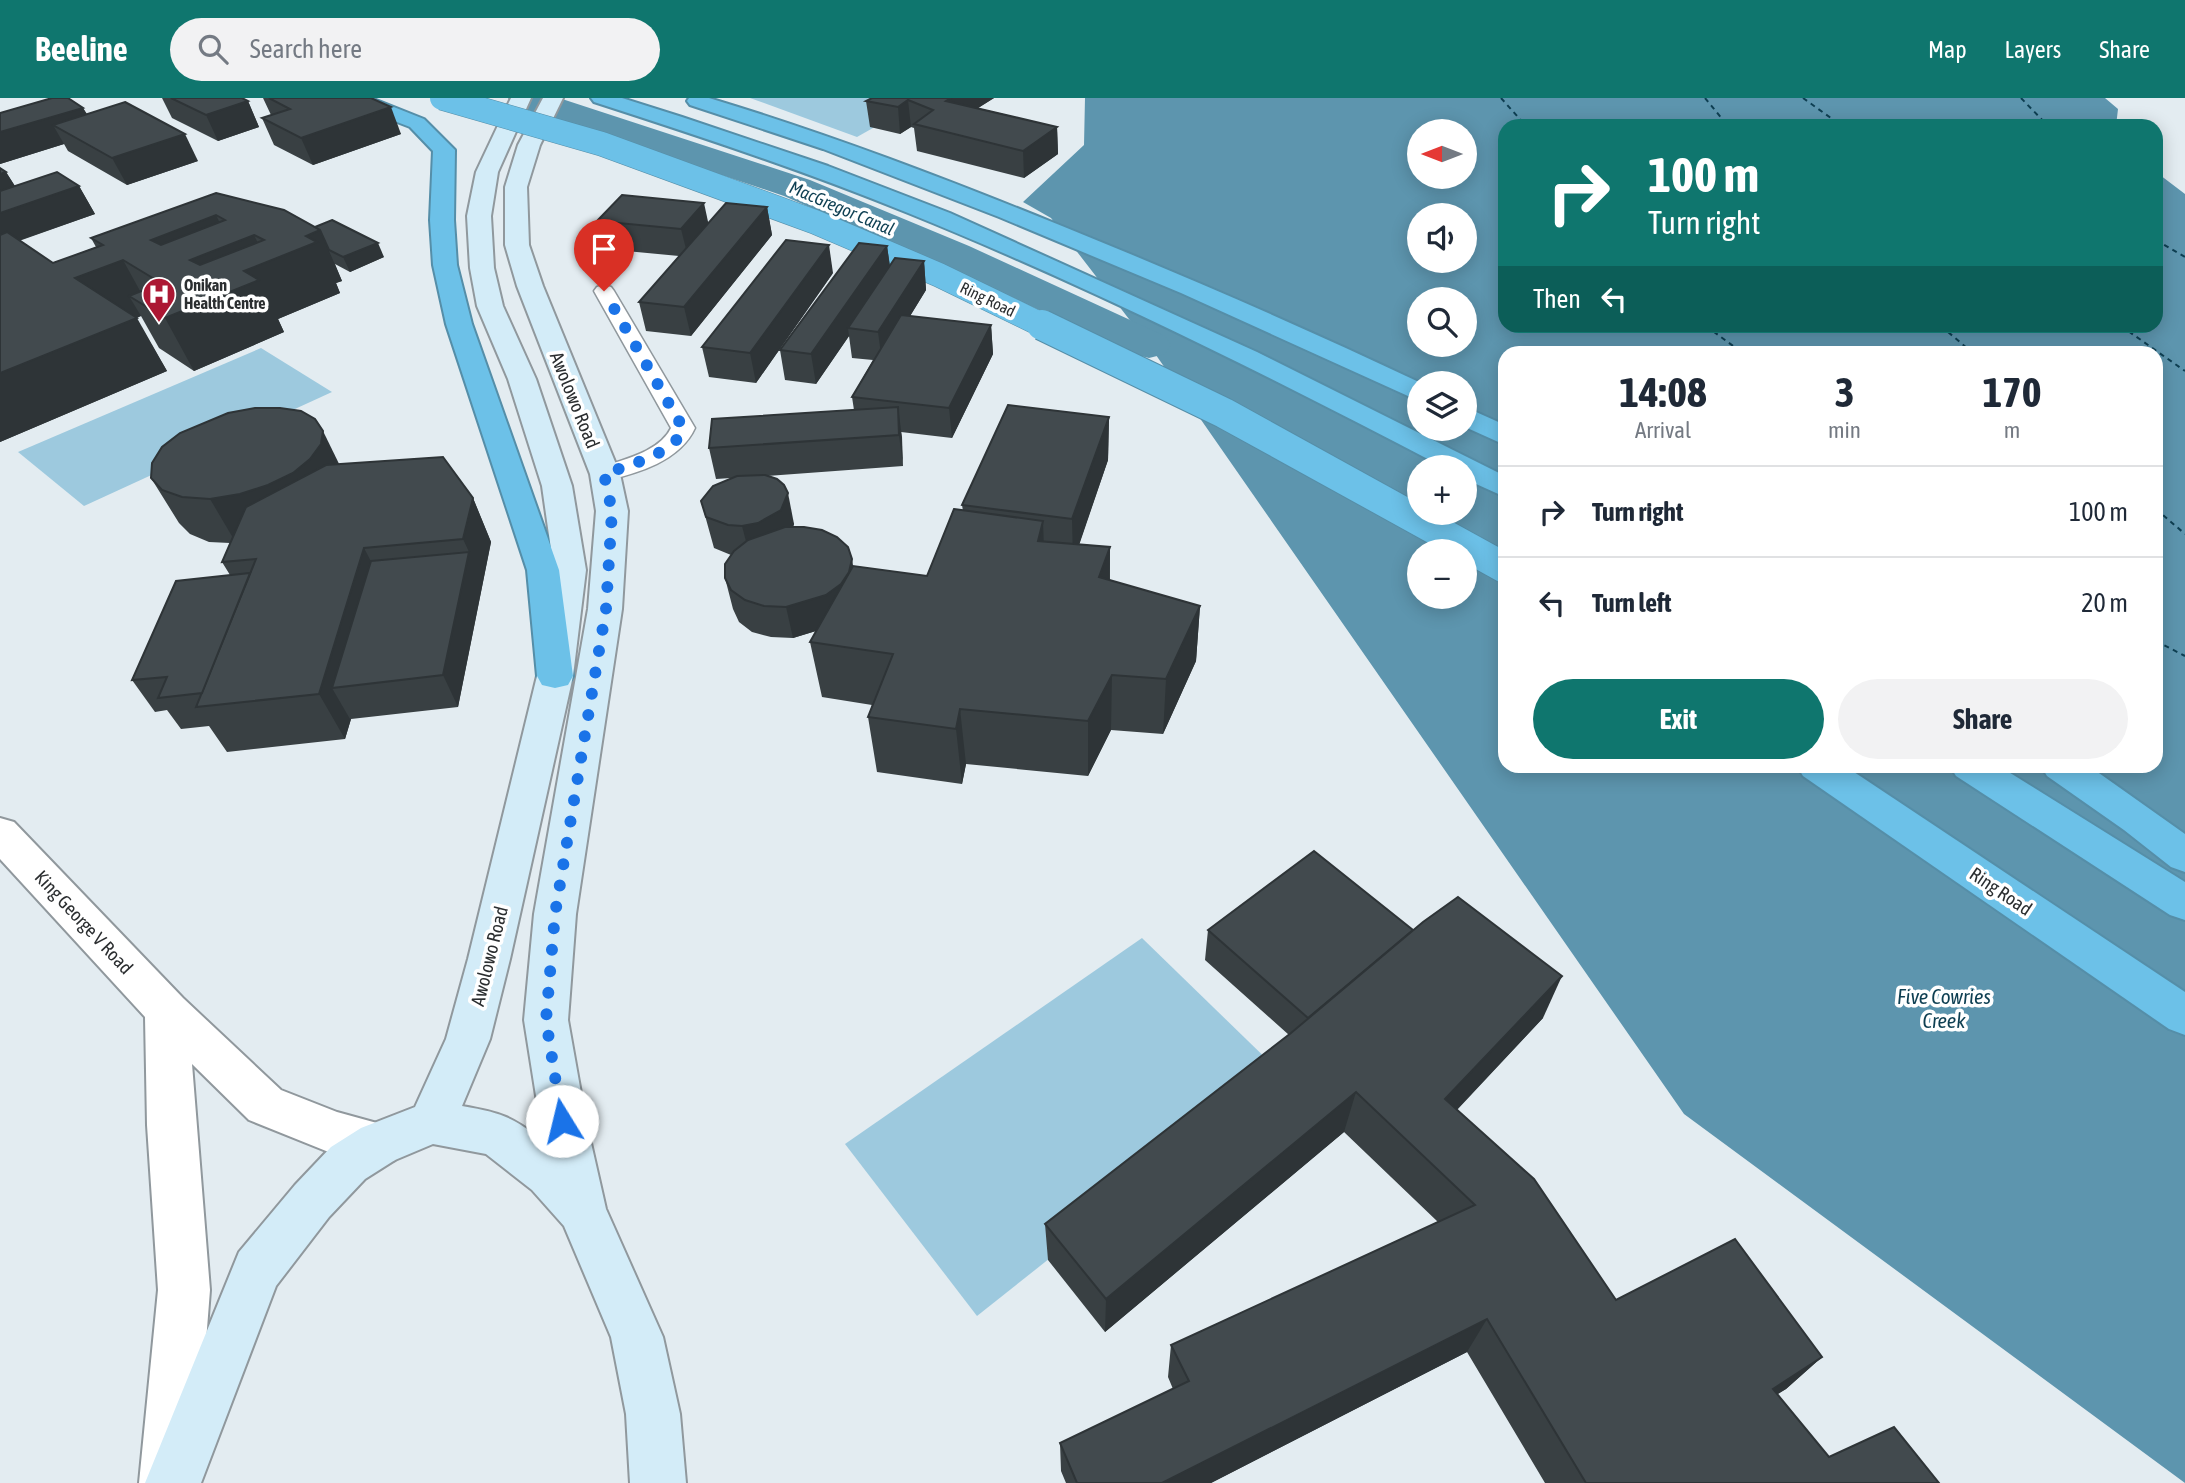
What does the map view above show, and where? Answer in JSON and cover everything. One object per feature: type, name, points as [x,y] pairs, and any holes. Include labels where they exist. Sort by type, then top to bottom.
[{"type":"highway","points":[[352,98],[417,123],[444,150],[442,220],[445,265],[459,324],[542,570],[555,676]]},
{"type":"highway","name":"Ring Road","points":[[442,98],[602,144],[815,222],[939,275],[1224,413],[1498,564]]},
{"type":"highway","points":[[601,98],[688,125],[880,194],[1017,251],[1179,324],[1340,402],[1498,484]]},
{"type":"highway","points":[[685,98],[832,145],[961,193],[1151,271],[1407,388]]},
{"type":"highway","points":[[1477,422],[1498,432]]},
{"type":"highway","name":"Ring Road","points":[[1825,773],[2185,1016]]},
{"type":"highway","points":[[1980,773],[2185,903]]},
{"type":"highway","points":[[2070,773],[2138,819],[2185,856]]},
{"type":"main road","name":"Awolowo Road","points":[[521,98],[515,140],[517,245],[530,286],[604,474],[612,511],[606,609],[555,914],[546,1020],[562,1121],[582,1210]]},
{"type":"main road","name":"Awolowo Road","points":[[432,1122],[468,1039],[555,676],[570,570],[556,486],[522,379],[490,306],[482,268],[479,216],[487,172],[553,98]]},
{"type":"main road","points":[[173,1483],[257,1270],[312,1201],[348,1163],[378,1144],[432,1122],[497,1134],[549,1174],[582,1210],[636,1337],[653,1413],[660,1481]]},
{"type":"street","name":"King George V Road","points":[[0,833],[167,1011],[265,1105],[336,1133],[378,1144]]},
{"type":"street","points":[[167,1011],[171,1125],[184,1290],[167,1483]]},
{"type":"lane","points":[[604,291],[683,428],[681,438],[669,448],[604,474]]},
{"type":"shaded area","points":[[750,98],[926,98],[857,137]]},
{"type":"shaded area","points":[[261,348],[332,392],[84,506],[18,452]]},
{"type":"shaded area","points":[[1142,938],[1282,1074],[977,1316],[845,1144]]},
{"type":"water","name":"Five Cowries Creek","points":[[1085,98],[2105,98],[2118,109],[2117,119],[1498,119],[1498,333],[2163,333],[2163,177],[2185,194],[2185,1483],[1684,1114],[1149,345],[1051,218],[1023,202],[1084,145]]},
{"type":"building","points":[[52,98],[68,98],[83,108],[0,132],[0,113]]},
{"type":"building","points":[[171,98],[242,98],[248,101],[206,115]]},
{"type":"building","points":[[269,98],[371,98],[391,107],[301,138],[262,118],[290,109]]},
{"type":"building","points":[[872,98],[951,98],[946,101],[1057,127],[1023,151],[914,124],[933,110],[908,100],[898,107],[866,101]]},
{"type":"building","points":[[125,102],[185,134],[112,158],[53,125]]},
{"type":"building","points":[[57,172],[79,186],[0,213],[0,191]]},
{"type":"building","points":[[216,193],[284,210],[320,230],[306,236],[317,242],[244,271],[259,280],[165,318],[129,296],[161,283],[123,260],[75,278],[137,318],[0,373],[0,235],[7,232],[53,263],[103,245],[91,238]],"holes":[[[216,215],[225,220],[161,245],[151,240]],[[254,235],[264,240],[200,265],[190,260]]]},
{"type":"building","points":[[622,195],[704,203],[681,229],[597,221]]},
{"type":"building","points":[[726,203],[767,207],[684,307],[639,302]]},
{"type":"building","points":[[332,220],[378,243],[343,257],[329,250],[320,230],[315,227]]},
{"type":"building","points":[[786,240],[829,245],[750,353],[702,347]]},
{"type":"building","points":[[859,243],[887,246],[811,354],[780,350]]},
{"type":"building","points":[[895,258],[924,261],[878,332],[848,328]]},
{"type":"building","points":[[901,315],[991,325],[949,408],[852,397]]},
{"type":"building","points":[[1008,405],[1109,417],[1072,519],[962,505]]},
{"type":"building","points":[[898,407],[899,435],[709,448],[712,419]]},
{"type":"building","points":[[255,408],[301,411],[315,419],[323,431],[321,444],[310,459],[293,473],[240,494],[210,499],[182,497],[162,490],[151,478],[152,463],[162,447],[180,433],[228,413]]},
{"type":"building","points":[[443,457],[473,498],[463,539],[364,548],[319,694],[196,707],[256,559],[222,562],[246,507],[326,465]]},
{"type":"building","points":[[765,475],[777,479],[788,493],[781,510],[758,523],[742,526],[728,525],[706,517],[701,501],[713,486],[737,476]]},
{"type":"building","points":[[954,509],[1043,521],[1038,541],[1110,547],[1099,577],[1200,606],[1166,679],[1112,675],[1088,721],[960,709],[956,729],[868,717],[893,654],[810,642],[853,566],[927,576]]},
{"type":"building","points":[[785,527],[822,530],[837,537],[848,547],[852,559],[849,572],[841,584],[826,595],[786,607],[764,606],[745,600],[731,590],[725,578],[725,564],[734,551],[748,540]]},
{"type":"building","points":[[469,552],[443,675],[332,688],[371,561]]},
{"type":"building","points":[[250,573],[202,693],[158,698],[167,677],[132,680],[176,581]]},
{"type":"building","points":[[1314,851],[1413,930],[1308,1018],[1208,930]]},
{"type":"building","points":[[1458,897],[1562,976],[1445,1099],[1534,1179],[1616,1300],[1735,1239],[1822,1357],[1773,1389],[1829,1457],[1894,1427],[1939,1483],[1586,1483],[1487,1319],[1162,1483],[1077,1483],[1060,1443],[1189,1381],[1171,1345],[1475,1205],[1356,1092],[1106,1299],[1045,1224],[1291,1033],[1423,922]]},
{"type":"waterway","name":"MacGregor Canal","points":[[525,98],[797,188],[955,255],[1149,345]]},
{"type":"ferry route","points":[[1501,98],[1520,119]]},
{"type":"ferry route","points":[[1705,98],[1722,119]]},
{"type":"ferry route","points":[[1803,98],[1832,119]]},
{"type":"ferry route","points":[[2021,98],[2041,119]]},
{"type":"ferry route","points":[[2163,244],[2185,257]]},
{"type":"ferry route","points":[[1716,333],[1733,346]]},
{"type":"ferry route","points":[[1949,333],[1965,346]]},
{"type":"ferry route","points":[[2131,333],[2149,346]]},
{"type":"ferry route","points":[[2163,356],[2185,371]]},
{"type":"ferry route","points":[[2163,515],[2185,534]]},
{"type":"ferry route","points":[[2163,645],[2185,656]]},
{"type":"place","name":"Onikan Health Centre","points":[[159,324]]},
{"type":"route","points":[[562,1121],[546,1020],[555,914],[606,609],[612,511],[604,474],[669,448],[681,438],[683,428],[604,291]]}]
